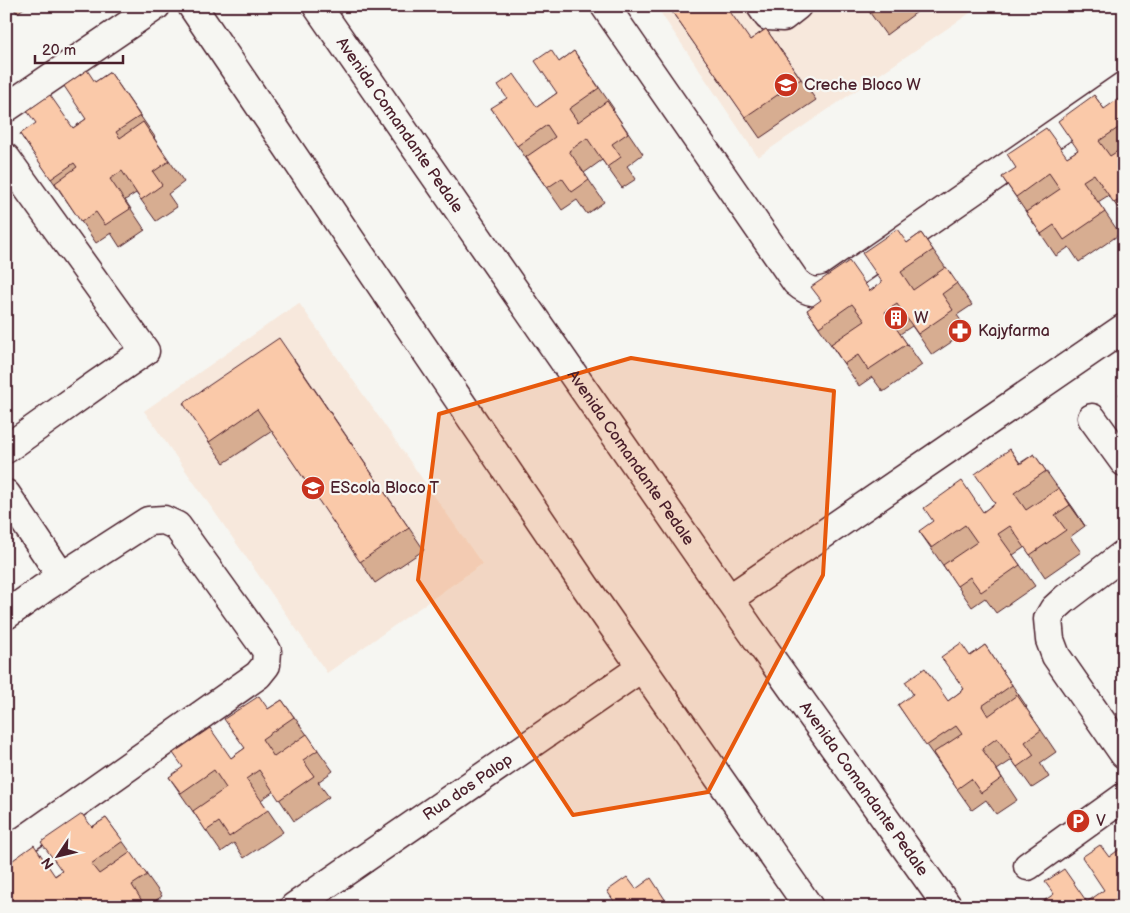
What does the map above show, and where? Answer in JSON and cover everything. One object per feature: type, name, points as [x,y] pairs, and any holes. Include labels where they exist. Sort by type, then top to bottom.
[{"type":"street","points":[[6,108],[156,6]]},
{"type":"street","points":[[192,6],[579,578],[809,907]]},
{"type":"street","name":"Avenida Comandante Pedale","points":[[317,6],[729,599],[948,907]]},
{"type":"street","points":[[605,6],[796,282],[813,292],[833,288],[1124,86]]},
{"type":"street","points":[[761,6],[768,16],[784,16],[797,6]]},
{"type":"street","points":[[6,158],[144,351],[6,449]]},
{"type":"street","points":[[729,599],[1124,328]]},
{"type":"street","points":[[1092,418],[1124,462]]},
{"type":"street","points":[[6,494],[62,577]]},
{"type":"street","points":[[6,615],[44,588],[148,521],[164,520],[177,526],[267,651],[266,665],[258,675],[6,853]]},
{"type":"street","points":[[1124,554],[1065,599],[1054,609],[1048,619],[1050,640],[1056,656],[1124,754]]},
{"type":"street","name":"Rua dos Palop","points":[[294,907],[641,668]]},
{"type":"street","points":[[1028,866],[1124,797]]},
{"type":"highlighted area","points":[[631,358],[834,391],[823,575],[708,792],[573,815],[418,580],[439,414]]},
{"type":"shaded area","name":"Creche Bloco W","points":[[656,6],[965,6],[970,13],[758,157]]},
{"type":"shaded area","name":"EScola Bloco T","points":[[299,303],[482,564],[327,673],[144,411]]},
{"type":"building","points":[[668,6],[726,6],[750,40],[766,29],[801,79],[745,117]]},
{"type":"building","points":[[866,6],[881,6],[871,13]]},
{"type":"building","points":[[551,50],[559,62],[574,51],[599,88],[569,109],[578,122],[607,101],[628,133],[612,144],[621,157],[607,167],[587,138],[569,151],[589,180],[572,192],[562,178],[547,188],[526,157],[555,137],[547,125],[517,146],[491,108],[507,98],[498,85],[514,74],[537,107],[557,93],[535,61]]},
{"type":"building","points":[[87,70],[95,82],[110,72],[140,116],[116,132],[120,138],[143,122],[169,161],[153,172],[162,185],[141,200],[122,171],[110,179],[130,209],[105,225],[96,212],[81,222],[55,183],[77,167],[74,163],[51,179],[20,134],[36,123],[27,111],[50,95],[73,128],[86,119],[64,86]]},
{"type":"building","points":[[1094,95],[1104,109],[1118,99],[1124,108],[1124,124],[1099,141],[1110,156],[1124,147],[1124,197],[1114,203],[1094,174],[1083,181],[1105,212],[1064,240],[1054,225],[1041,234],[1026,212],[1060,189],[1049,173],[1016,197],[1002,177],[1016,168],[1007,154],[1046,128],[1067,157],[1078,150],[1058,121]]},
{"type":"building","points":[[897,229],[907,243],[921,233],[933,250],[901,272],[913,290],[946,267],[957,283],[942,294],[953,310],[918,334],[897,304],[885,312],[907,344],[868,370],[858,355],[844,364],[831,344],[865,321],[852,304],[819,327],[807,310],[821,300],[811,287],[849,261],[870,291],[882,282],[862,253]]},
{"type":"building","points":[[279,338],[409,528],[360,562],[257,409],[209,442],[183,403]]},
{"type":"building","points":[[1124,391],[1124,401],[1119,394]]},
{"type":"building","points":[[1010,449],[1020,464],[1034,454],[1046,471],[1014,493],[1026,510],[1059,488],[1070,505],[1055,515],[1066,530],[1030,555],[1010,526],[998,534],[1020,565],[981,592],[970,577],[957,586],[943,565],[977,542],[965,525],[932,548],[919,531],[933,521],[924,508],[962,481],[983,512],[995,503],[975,474]]},
{"type":"building","points":[[961,643],[970,656],[985,645],[1012,685],[982,706],[988,716],[1017,695],[1041,730],[1025,742],[1034,755],[1017,767],[997,738],[982,749],[1002,778],[981,793],[971,779],[957,789],[933,753],[962,734],[956,726],[926,746],[898,705],[913,694],[905,682],[925,668],[948,701],[964,689],[941,657]]},
{"type":"building","points":[[259,696],[268,709],[282,700],[294,717],[262,739],[274,757],[307,734],[318,750],[303,760],[314,776],[279,800],[259,770],[246,779],[268,810],[229,837],[219,822],[206,831],[193,811],[226,788],[214,770],[181,793],[169,777],[183,767],[173,753],[210,728],[231,758],[245,748],[224,719]]},
{"type":"building","points":[[82,814],[92,827],[106,818],[123,841],[91,864],[99,874],[131,852],[147,875],[132,885],[142,901],[134,907],[85,907],[81,900],[75,904],[77,907],[41,907],[36,900],[26,907],[6,907],[6,865],[34,845],[55,876],[62,871],[41,842]]},
{"type":"building","points":[[1100,845],[1109,857],[1124,846],[1124,904],[1120,907],[1039,907],[1038,905],[1054,894],[1045,882],[1064,869],[1087,902],[1104,890],[1082,857]]},
{"type":"building","points":[[627,877],[636,889],[651,878],[670,907],[618,907],[607,891]]},
{"type":"building","points":[[591,901],[595,907],[583,907]]},
{"type":"place","name":"Creche Bloco W","points":[[786,85]]},
{"type":"place","name":"W","points":[[896,318]]},
{"type":"place","name":"Kajyfarma","points":[[960,331]]},
{"type":"place","name":"EScola Bloco T","points":[[313,488]]},
{"type":"place","name":"V","points":[[1078,821]]}]
